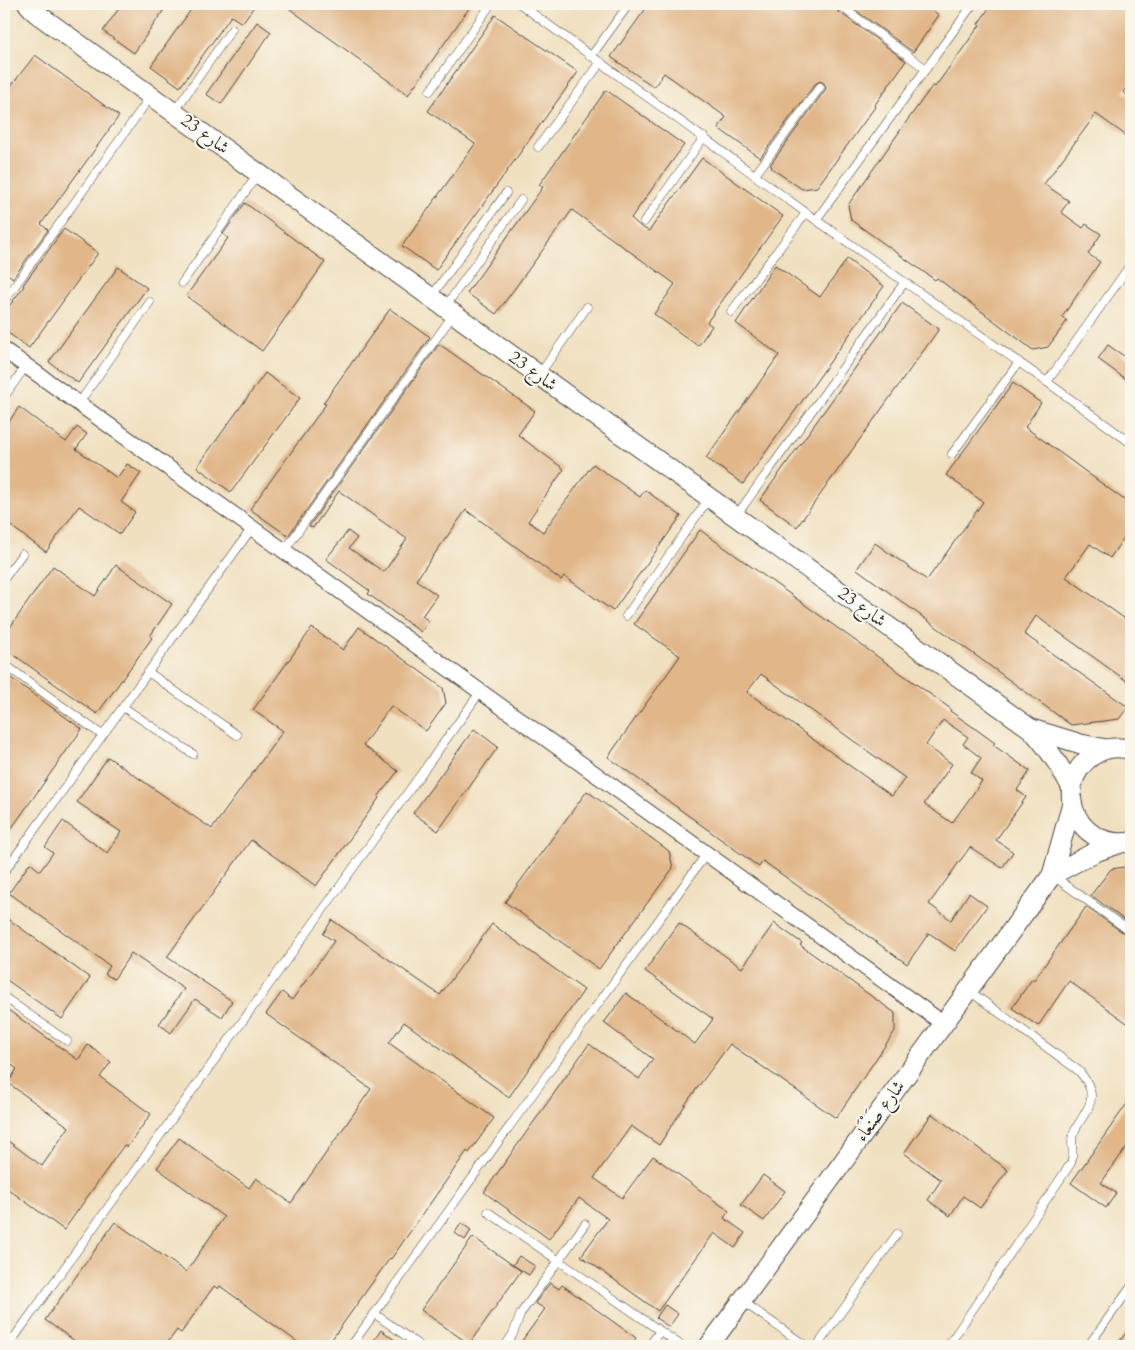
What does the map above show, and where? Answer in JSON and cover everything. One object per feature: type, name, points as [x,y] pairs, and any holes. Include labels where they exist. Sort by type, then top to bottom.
[{"type":"street","name":"شارع 23","points":[[13,4],[32,8],[151,96],[1031,728],[1056,737],[1123,747]]},
{"type":"street","points":[[4,350],[944,1024]]},
{"type":"street","name":"شارع 23","points":[[1031,728],[1056,760],[1072,796],[1077,819],[1088,831],[1102,840],[1124,843]]},
{"type":"street","name":"شارع صَنْعَاء","points":[[709,1346],[1052,875],[1076,775],[1083,764],[1093,755],[1123,747]]},
{"type":"street","name":"شارع صَنْعَاء","points":[[1052,875],[1095,852],[1124,843]]},
{"type":"lane","points":[[430,91],[491,4]]},
{"type":"lane","points":[[520,4],[806,213],[1019,362],[1131,444]]},
{"type":"lane","points":[[592,55],[629,4]]},
{"type":"lane","points":[[838,4],[926,69]]},
{"type":"lane","points":[[816,220],[974,4]]},
{"type":"lane","points":[[174,112],[232,29]]},
{"type":"lane","points":[[538,147],[601,62]]},
{"type":"lane","points":[[755,175],[820,86]]},
{"type":"lane","points":[[4,301],[151,96]]},
{"type":"lane","points":[[644,222],[704,137]]},
{"type":"lane","points":[[182,283],[259,173]]},
{"type":"lane","points":[[443,306],[506,193]]},
{"type":"lane","points":[[284,551],[443,306],[521,200]]},
{"type":"lane","points":[[731,312],[806,213]]},
{"type":"lane","points":[[1047,382],[1131,264]]},
{"type":"lane","points":[[736,516],[904,283]]},
{"type":"lane","points":[[79,403],[150,302]]},
{"type":"lane","points":[[539,375],[587,307]]},
{"type":"lane","points":[[952,454],[1019,362]]},
{"type":"lane","points":[[4,397],[26,366]]},
{"type":"lane","points":[[626,616],[710,497]]},
{"type":"lane","points":[[4,872],[252,528]]},
{"type":"lane","points":[[4,579],[22,554]]},
{"type":"lane","points":[[4,664],[102,735]]},
{"type":"lane","points":[[148,672],[237,735]]},
{"type":"lane","points":[[8,1346],[481,691]]},
{"type":"lane","points":[[123,707],[193,754]]},
{"type":"lane","points":[[351,1346],[707,854]]},
{"type":"lane","points":[[1052,875],[1131,932]]},
{"type":"lane","points":[[948,1346],[1071,1163],[1074,1157],[1072,1139],[1091,1102],[1087,1083],[1079,1071],[968,990]]},
{"type":"lane","points":[[4,997],[67,1041]]},
{"type":"lane","points":[[488,1212],[682,1346]]},
{"type":"lane","points":[[505,1346],[513,1334],[521,1313],[585,1224]]},
{"type":"lane","points":[[817,1346],[897,1234]]},
{"type":"lane","points":[[1088,1346],[1131,1286]]},
{"type":"lane","points":[[742,1301],[806,1346]]},
{"type":"lane","points":[[375,1314],[420,1346]]},
{"type":"lane","points":[[649,1346],[660,1331]]},
{"type":"building","points":[[122,4],[168,4],[134,53],[103,31]]},
{"type":"building","points":[[195,4],[256,4],[242,23],[231,16],[180,87],[151,66]]},
{"type":"building","points":[[283,4],[472,4],[408,95]]},
{"type":"building","points":[[649,4],[832,4],[835,9],[906,61],[817,187],[802,189],[771,168],[772,166],[770,165],[825,90],[824,83],[820,81],[815,84],[760,158],[718,128],[726,117],[664,73],[654,87],[611,57]]},
{"type":"building","points":[[847,4],[923,4],[939,15],[913,52]]},
{"type":"building","points":[[992,4],[1127,4],[1131,7],[1131,81],[1123,92],[1131,98],[1131,139],[1096,114],[1044,184],[1069,201],[1061,212],[1083,228],[1086,224],[1101,234],[1088,254],[1100,262],[1062,317],[1067,321],[1048,347],[1033,350],[937,278],[935,280],[851,220],[848,205],[933,85],[935,87],[980,25],[978,24]]},
{"type":"building","points":[[495,15],[578,72],[436,270],[402,246],[475,144],[428,111]]},
{"type":"building","points":[[257,22],[271,32],[221,104],[206,94]]},
{"type":"building","points":[[35,55],[119,116],[41,224],[48,230],[13,278],[4,271],[4,95]]},
{"type":"building","points":[[606,90],[684,145],[631,218],[641,227],[649,231],[702,158],[783,216],[707,322],[712,326],[698,346],[654,314],[675,284],[572,210],[496,314],[467,293],[543,187],[539,185]]},
{"type":"building","points":[[245,203],[325,262],[262,351],[186,296],[228,238],[223,234]]},
{"type":"building","points":[[64,229],[98,253],[29,348],[4,330],[4,313]]},
{"type":"building","points":[[847,259],[884,286],[743,484],[706,458],[779,355],[736,323],[775,265],[820,297]]},
{"type":"building","points":[[118,267],[147,288],[78,383],[49,362]]},
{"type":"building","points":[[902,303],[939,329],[797,527],[760,500]]},
{"type":"building","points":[[390,309],[430,337],[288,536],[250,509],[326,404],[323,403]]},
{"type":"building","points":[[439,344],[535,411],[518,435],[564,469],[528,521],[543,532],[593,464],[640,497],[645,490],[681,516],[613,611],[564,576],[561,580],[466,510],[416,580],[437,595],[422,616],[429,621],[421,632],[368,594],[370,591],[326,559],[348,531],[357,538],[349,548],[384,572],[407,539],[339,491],[313,528],[309,526]]},
{"type":"building","points":[[1108,345],[1131,361],[1131,383],[1098,359]]},
{"type":"building","points":[[265,373],[300,398],[231,492],[197,467]]},
{"type":"building","points":[[1013,383],[1041,403],[1025,427],[1131,505],[1131,527],[1110,558],[1090,544],[1066,577],[1131,623],[1131,684],[1036,616],[1024,634],[1128,707],[1119,719],[1071,725],[857,569],[875,543],[927,580],[983,502],[946,475]]},
{"type":"building","points":[[19,407],[66,442],[77,427],[87,434],[76,449],[117,478],[127,464],[141,473],[121,502],[135,512],[120,534],[79,506],[46,552],[4,521],[4,429]]},
{"type":"building","points":[[700,530],[951,709],[950,711],[995,743],[993,745],[1030,771],[1017,790],[1026,797],[996,840],[1013,852],[1002,868],[970,847],[929,904],[951,920],[969,893],[987,906],[955,951],[929,933],[907,964],[763,861],[759,867],[608,757],[680,656],[634,624]],"holes":[[[761,674],[905,778],[892,796],[747,692]],[[943,720],[968,737],[963,744],[981,758],[971,773],[982,781],[952,823],[924,804],[952,764],[926,745]]]},
{"type":"building","points":[[116,565],[172,604],[150,636],[152,638],[97,714],[4,648],[4,636],[53,566],[95,596]]},
{"type":"building","points":[[359,627],[443,688],[446,703],[426,731],[391,706],[363,745],[398,771],[316,886],[251,840],[167,957],[232,1001],[222,1017],[195,999],[171,1033],[159,1024],[184,989],[131,953],[114,979],[105,974],[110,966],[9,893],[30,863],[40,871],[53,853],[45,847],[63,821],[107,853],[121,832],[77,802],[108,757],[212,829],[283,731],[253,710],[312,628],[343,650]]},
{"type":"building","points":[[4,673],[82,729],[4,839]]},
{"type":"building","points":[[474,729],[498,747],[438,831],[413,813]]},
{"type":"building","points":[[587,791],[669,851],[673,868],[599,969],[505,902]]},
{"type":"building","points":[[1131,866],[1131,925],[1091,895],[1111,869]]},
{"type":"building","points":[[1086,907],[1131,938],[1131,1017],[1127,1023],[1069,981],[1038,1026],[1012,1008]]},
{"type":"building","points":[[4,916],[90,978],[62,1019],[4,978]]},
{"type":"building","points":[[332,920],[440,995],[492,924],[584,990],[509,1097],[404,1022],[389,1043],[494,1118],[469,1153],[467,1151],[327,1346],[303,1346],[220,1286],[218,1289],[214,1286],[181,1333],[177,1330],[165,1346],[82,1346],[45,1320],[115,1222],[186,1272],[224,1217],[157,1168],[179,1138],[249,1188],[256,1178],[291,1203],[371,1089],[266,1014],[282,992],[292,1000],[334,941],[323,934]]},
{"type":"building","points":[[679,923],[742,968],[774,923],[802,943],[800,945],[895,1013],[895,1031],[836,1118],[730,1044],[689,1099],[659,1145],[631,1126],[594,1178],[622,1198],[653,1156],[729,1211],[724,1218],[745,1233],[735,1248],[714,1233],[658,1311],[581,1256],[608,1219],[579,1198],[549,1239],[484,1192],[589,1044],[639,1079],[653,1059],[604,1023],[626,993],[695,1044],[713,1019],[645,971]]},
{"type":"building","points":[[4,1007],[78,1060],[88,1045],[111,1062],[100,1077],[151,1114],[127,1147],[124,1145],[64,1230],[4,1186],[4,1138],[42,1166],[69,1127],[8,1083],[17,1069],[4,1059]]},
{"type":"building","points":[[1131,1098],[1131,1141],[1101,1183],[1116,1193],[1106,1208],[1071,1183]]},
{"type":"building","points":[[932,1114],[1008,1170],[980,1208],[963,1196],[950,1216],[928,1200],[941,1180],[904,1153]]},
{"type":"building","points":[[763,1175],[785,1191],[764,1221],[741,1205]]},
{"type":"building","points":[[461,1223],[471,1230],[465,1240],[455,1233]]},
{"type":"building","points":[[473,1237],[521,1271],[469,1344],[421,1310]]},
{"type":"building","points":[[519,1256],[535,1266],[529,1275],[513,1265]]},
{"type":"building","points":[[550,1283],[559,1289],[562,1285],[636,1338],[630,1346],[518,1346],[545,1309],[535,1303]]},
{"type":"building","points":[[665,1305],[678,1314],[669,1327],[656,1318]]},
{"type":"building","points":[[1131,1326],[1131,1346],[1116,1346]]},
{"type":"building","points":[[381,1330],[403,1346],[370,1346]]}]
